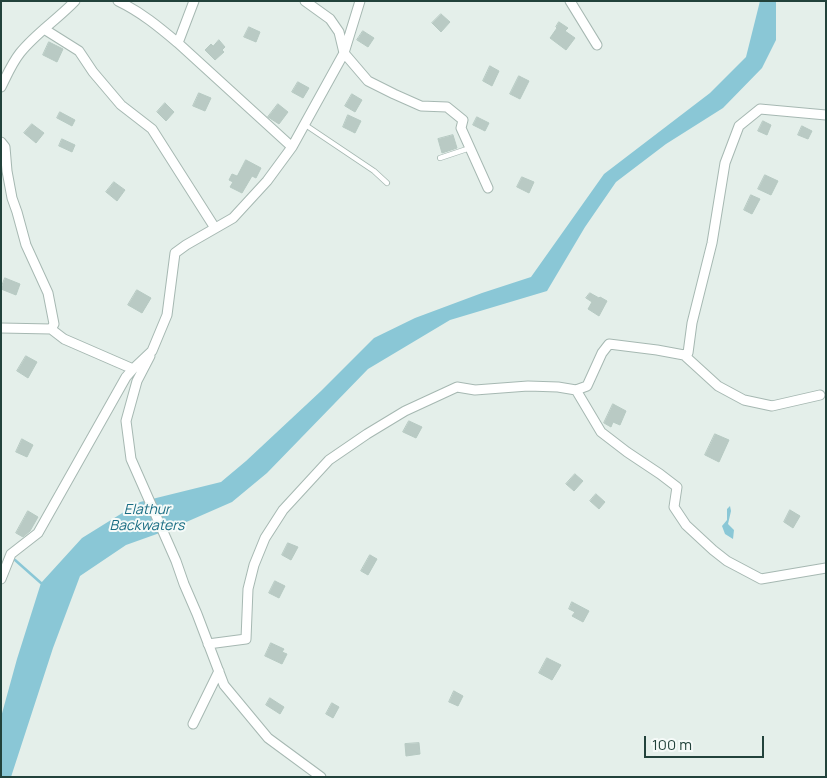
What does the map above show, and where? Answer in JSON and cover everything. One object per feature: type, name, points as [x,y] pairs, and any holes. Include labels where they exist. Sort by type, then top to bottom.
[{"type":"street","points":[[1,87],[11,66],[21,52],[75,1]]},
{"type":"street","points":[[118,1],[131,7],[153,22],[178,43],[292,148]]},
{"type":"street","points":[[178,43],[194,1]]},
{"type":"street","points":[[305,1],[330,19],[339,32],[344,53],[368,81],[422,106],[447,107],[463,120],[461,128],[488,188]]},
{"type":"street","points":[[321,777],[268,738],[224,685],[176,561],[131,459],[126,421],[137,381],[167,315],[175,253],[233,218],[267,181],[292,148],[344,53],[360,1]]},
{"type":"street","points":[[570,1],[597,45]]},
{"type":"street","points":[[44,29],[79,51],[93,72],[121,105],[152,129],[215,228]]},
{"type":"street","points":[[684,355],[688,354],[692,323],[712,243],[725,163],[739,126],[760,109],[826,115]]},
{"type":"street","points":[[1,142],[5,146],[7,171],[5,181],[17,212],[26,244],[48,293],[52,327],[64,340],[133,368]]},
{"type":"street","points":[[1,328],[52,327]]},
{"type":"street","points":[[208,644],[246,639],[248,589],[254,565],[265,538],[283,510],[329,460],[405,411],[457,387],[475,390],[528,386],[576,390],[587,386],[602,353],[609,344],[684,355],[718,386],[744,400],[772,406],[820,396]]},
{"type":"street","points":[[1,579],[11,554],[38,533],[126,377],[152,351]]},
{"type":"street","points":[[576,390],[601,432],[677,487],[674,507],[686,525],[728,561],[761,579],[826,568]]},
{"type":"street","points":[[193,724],[219,671]]},
{"type":"lane","points":[[304,124],[374,171],[387,183]]},
{"type":"lane","points":[[440,158],[470,148]]},
{"type":"water","name":"Elathur Backwaters","points":[[760,1],[776,1],[776,40],[762,68],[723,108],[666,144],[616,182],[585,227],[547,291],[450,320],[368,369],[267,473],[232,502],[168,530],[126,545],[80,576],[53,648],[11,777],[1,777],[1,717],[41,583],[82,538],[140,502],[221,482],[321,391],[374,338],[415,318],[531,277],[604,174],[710,93],[746,57]]},
{"type":"water","points":[[730,506],[731,511],[728,524],[734,530],[733,539],[725,534],[722,526],[727,520],[727,509]]},
{"type":"building","points":[[441,14],[450,22],[441,32],[432,23]]},
{"type":"building","points":[[559,22],[568,28],[565,31],[575,38],[566,50],[550,38]]},
{"type":"building","points":[[249,27],[260,32],[256,42],[244,37]]},
{"type":"building","points":[[363,31],[374,38],[368,47],[357,40]]},
{"type":"building","points":[[219,40],[225,47],[222,50],[224,52],[215,60],[205,50]]},
{"type":"building","points":[[49,42],[63,49],[57,62],[43,55]]},
{"type":"building","points":[[490,66],[499,71],[492,86],[483,81]]},
{"type":"building","points":[[519,76],[529,81],[520,99],[510,94]]},
{"type":"building","points":[[298,82],[309,88],[303,98],[292,92]]},
{"type":"building","points":[[199,93],[211,98],[205,111],[193,106]]},
{"type":"building","points":[[352,94],[362,100],[355,112],[345,106]]},
{"type":"building","points":[[165,103],[174,112],[166,121],[157,112]]},
{"type":"building","points":[[278,104],[288,112],[279,124],[268,117]]},
{"type":"building","points":[[60,112],[75,120],[72,126],[57,118]]},
{"type":"building","points":[[348,115],[361,121],[355,133],[343,127]]},
{"type":"building","points":[[477,117],[489,123],[485,131],[473,125]]},
{"type":"building","points":[[763,121],[771,125],[767,135],[758,131]]},
{"type":"building","points":[[32,124],[44,133],[36,143],[24,133]]},
{"type":"building","points":[[802,126],[812,131],[808,139],[798,135]]},
{"type":"building","points":[[453,135],[457,148],[442,153],[438,139]]},
{"type":"building","points":[[62,139],[75,145],[72,152],[59,146]]},
{"type":"building","points":[[246,160],[261,168],[256,178],[252,176],[242,193],[230,187],[233,182],[229,180],[232,174],[237,176]]},
{"type":"building","points":[[765,175],[778,181],[771,195],[758,189]]},
{"type":"building","points":[[522,177],[534,182],[529,193],[517,187]]},
{"type":"building","points":[[114,182],[125,190],[117,201],[106,192]]},
{"type":"building","points":[[751,195],[760,199],[752,214],[744,210]]},
{"type":"building","points":[[5,278],[20,284],[16,295],[1,289]]},
{"type":"building","points":[[137,290],[151,298],[142,313],[128,305]]},
{"type":"building","points":[[590,293],[607,301],[599,316],[588,309],[592,302],[586,298]]},
{"type":"building","points":[[26,356],[37,362],[28,378],[17,371]]},
{"type":"building","points":[[613,404],[626,411],[620,425],[613,422],[611,427],[604,423]]},
{"type":"building","points":[[409,421],[422,427],[416,438],[403,432]]},
{"type":"building","points":[[715,434],[729,440],[719,462],[705,455]]},
{"type":"building","points":[[22,439],[33,445],[27,457],[16,452]]},
{"type":"building","points":[[575,474],[583,481],[574,491],[566,484]]},
{"type":"building","points":[[596,494],[605,502],[599,509],[590,501]]},
{"type":"building","points":[[790,510],[800,516],[793,528],[784,522]]},
{"type":"building","points":[[28,511],[38,517],[30,531],[23,537],[16,533]]},
{"type":"building","points":[[288,543],[298,547],[291,560],[282,555]]},
{"type":"building","points":[[370,555],[377,559],[368,575],[361,571]]},
{"type":"building","points":[[275,581],[285,586],[279,598],[269,593]]},
{"type":"building","points":[[572,602],[589,611],[583,622],[572,616],[575,612],[569,609]]},
{"type":"building","points":[[271,643],[284,649],[282,652],[287,654],[282,664],[265,656]]},
{"type":"building","points":[[547,658],[561,665],[552,680],[539,673]]},
{"type":"building","points":[[454,691],[463,696],[458,706],[449,702]]},
{"type":"building","points":[[270,698],[284,707],[280,714],[266,705]]},
{"type":"building","points":[[332,703],[339,707],[333,718],[326,714]]},
{"type":"building","points":[[419,743],[420,754],[406,756],[405,744]]},
{"type":"waterway","points":[[15,560],[41,583]]}]
